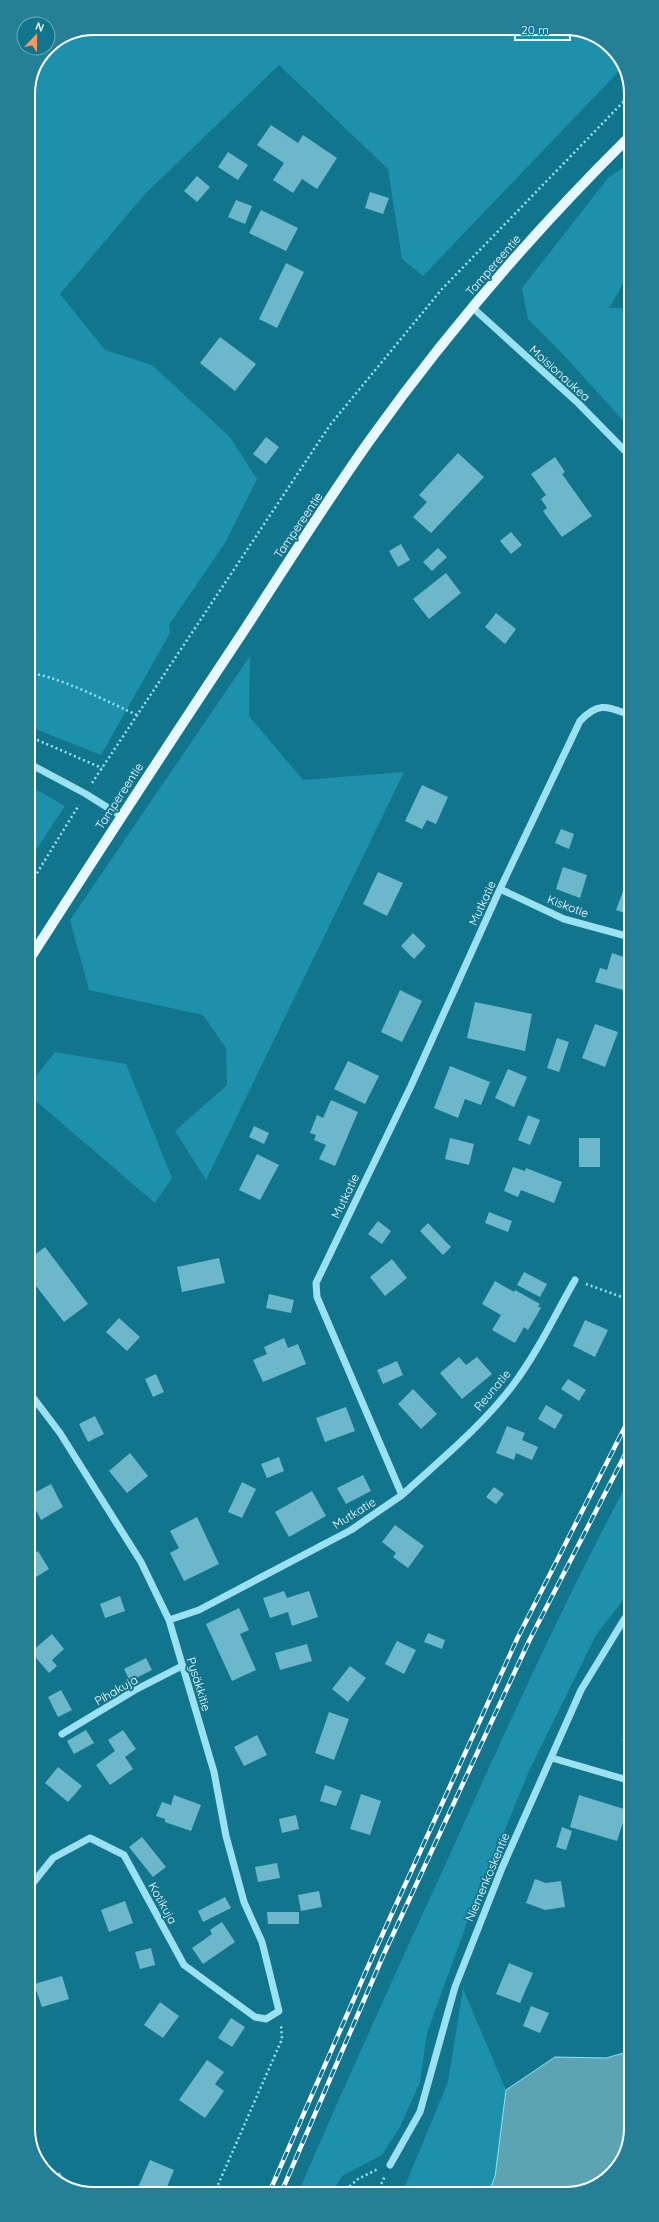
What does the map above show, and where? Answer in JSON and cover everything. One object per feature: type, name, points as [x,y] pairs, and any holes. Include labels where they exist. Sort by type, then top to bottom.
[{"type":"main road","name":"Tampereentie","points":[[35,951],[121,816],[369,442],[420,372],[473,308],[574,192],[624,142]]},
{"type":"street","name":"Moisionaukea","points":[[473,308],[578,403],[624,450]]},
{"type":"street","name":"Mutkatie","points":[[169,1620],[198,1610],[351,1530],[402,1495],[317,1297],[316,1283],[411,1086],[500,889],[580,721],[591,710],[606,706],[624,713]]},
{"type":"street","points":[[35,767],[86,794],[121,816]]},
{"type":"street","name":"Kiskotie","points":[[500,889],[564,919],[624,935]]},
{"type":"street","name":"Reunatie","points":[[402,1495],[481,1421],[512,1386],[535,1350],[575,1280]]},
{"type":"street","name":"Pysäkkitie","points":[[35,1400],[60,1433],[141,1562],[169,1620],[214,1772],[226,1836],[244,1902],[262,1942],[279,2011]]},
{"type":"street","name":"Niemenkoskentie","points":[[390,2165],[420,2112],[438,2054],[455,1986],[502,1868],[581,1690],[624,1619]]},
{"type":"street","name":"Pihakuja","points":[[62,1734],[135,1690],[182,1666]]},
{"type":"street","points":[[552,1758],[624,1779]]},
{"type":"street","name":"Kotikuja","points":[[35,1880],[53,1858],[90,1838],[124,1855],[184,1966],[255,2017],[266,2019],[279,2011]]},
{"type":"path","points":[[35,875],[102,768],[139,716],[330,425],[442,289],[624,101]]},
{"type":"path","points":[[35,673],[71,686],[139,716]]},
{"type":"path","points":[[35,739],[102,768]]},
{"type":"path","points":[[575,1280],[624,1298]]},
{"type":"path","points":[[217,2187],[282,2039],[279,2011]]},
{"type":"path","points":[[348,2187],[358,2178],[373,2170],[390,2165]]},
{"type":"path","points":[[380,2187],[390,2165]]},
{"type":"shaded area","points":[[94,35],[569,35],[588,39],[595,43],[609,55],[619,71],[423,276],[402,259],[388,169],[279,65],[146,193],[60,294],[105,350],[152,365],[230,437],[257,479],[225,543],[169,625],[170,633],[101,755],[35,729],[35,94],[39,71],[45,61],[49,56],[56,56],[56,49],[71,39]]},
{"type":"shaded area","points":[[624,167],[624,282],[609,308],[624,308],[624,421],[559,350],[528,319],[522,288],[608,178]]},
{"type":"shaded area","points":[[250,656],[249,716],[303,780],[404,772],[206,1180],[175,1131],[227,1085],[226,1048],[203,1015],[89,990],[70,920]]},
{"type":"shaded area","points":[[35,789],[65,806],[35,851]]},
{"type":"shaded area","points":[[55,1052],[126,1064],[172,1178],[155,1203],[35,1100],[35,1077]]},
{"type":"shaded area","points":[[624,1489],[624,1599],[596,1635],[529,1771],[469,1917],[427,2033],[420,2082],[400,2127],[382,2155],[342,2176],[336,2187],[301,2187],[373,2022],[516,1710],[560,1616]]},
{"type":"shaded area","points":[[463,1989],[506,2090],[495,2177],[491,2187],[404,2187],[448,2082]]},
{"type":"shaded area","points":[[624,2053],[623,2136],[621,2147],[616,2158],[609,2167],[595,2179],[577,2186],[491,2187],[495,2177],[506,2090],[555,2057],[606,2058]]},
{"type":"building","points":[[271,125],[298,143],[303,135],[337,158],[317,189],[302,179],[293,193],[273,180],[284,163],[257,145]]},
{"type":"building","points":[[228,152],[248,165],[238,180],[218,167]]},
{"type":"building","points":[[197,176],[210,187],[197,202],[184,191]]},
{"type":"building","points":[[370,192],[389,198],[383,214],[365,208]]},
{"type":"building","points":[[236,200],[252,206],[245,224],[228,217]]},
{"type":"building","points":[[261,210],[298,228],[286,251],[249,233]]},
{"type":"building","points":[[286,263],[304,272],[277,328],[259,319]]},
{"type":"building","points":[[220,337],[256,364],[235,391],[200,363]]},
{"type":"building","points":[[266,437],[279,447],[266,464],[253,454]]},
{"type":"building","points":[[458,453],[484,477],[431,533],[413,517],[427,502],[419,495]]},
{"type":"building","points":[[555,457],[565,472],[562,474],[592,516],[562,537],[543,511],[547,508],[541,499],[546,495],[531,474]]},
{"type":"building","points":[[511,532],[522,545],[511,554],[500,541]]},
{"type":"building","points":[[401,544],[410,560],[398,567],[389,551]]},
{"type":"building","points":[[438,548],[447,557],[432,571],[423,562]]},
{"type":"building","points":[[446,573],[461,593],[429,619],[413,599]]},
{"type":"building","points":[[496,613],[516,629],[505,644],[485,627]]},
{"type":"building","points":[[422,785],[448,797],[436,824],[427,820],[422,829],[405,821]]},
{"type":"building","points":[[561,829],[574,834],[569,849],[555,843]]},
{"type":"building","points":[[563,867],[587,875],[580,898],[556,889]]},
{"type":"building","points":[[378,872],[403,883],[387,916],[363,904]]},
{"type":"building","points":[[624,889],[624,913],[616,910]]},
{"type":"building","points":[[413,933],[426,946],[414,959],[401,946]]},
{"type":"building","points":[[612,953],[624,957],[624,990],[595,982],[600,968],[607,970]]},
{"type":"building","points":[[400,990],[422,1001],[402,1042],[381,1032]]},
{"type":"building","points":[[475,1002],[532,1014],[525,1051],[467,1038]]},
{"type":"building","points":[[595,1024],[618,1032],[605,1067],[582,1058]]},
{"type":"building","points":[[557,1038],[569,1042],[559,1072],[547,1068]]},
{"type":"building","points":[[348,1061],[379,1076],[365,1104],[334,1089]]},
{"type":"building","points":[[450,1066],[490,1082],[481,1105],[465,1099],[458,1118],[434,1108]]},
{"type":"building","points":[[508,1069],[527,1077],[514,1107],[495,1098]]},
{"type":"building","points":[[331,1100],[358,1112],[335,1166],[319,1159],[326,1145],[314,1140],[316,1135],[310,1133],[317,1115],[323,1118]]},
{"type":"building","points":[[528,1115],[540,1120],[530,1145],[518,1140]]},
{"type":"building","points":[[254,1126],[269,1133],[264,1144],[249,1137]]},
{"type":"building","points":[[450,1138],[474,1144],[469,1165],[445,1159]]},
{"type":"building","points":[[579,1138],[600,1138],[600,1167],[579,1167]]},
{"type":"building","points":[[257,1154],[279,1165],[260,1200],[239,1190]]},
{"type":"building","points":[[513,1167],[525,1171],[526,1168],[562,1182],[554,1203],[521,1190],[518,1197],[504,1191]]},
{"type":"building","points":[[489,1212],[512,1221],[508,1232],[485,1223]]},
{"type":"building","points":[[378,1221],[391,1231],[382,1244],[368,1234]]},
{"type":"building","points":[[428,1223],[451,1247],[443,1255],[420,1231]]},
{"type":"building","points":[[45,1247],[88,1304],[64,1322],[35,1285],[35,1254]]},
{"type":"building","points":[[219,1258],[225,1283],[182,1292],[177,1267]]},
{"type":"building","points":[[392,1259],[407,1278],[385,1296],[370,1277]]},
{"type":"building","points":[[524,1272],[547,1284],[540,1297],[517,1285]]},
{"type":"building","points":[[495,1281],[540,1304],[538,1306],[541,1308],[528,1330],[524,1327],[515,1343],[492,1330],[501,1315],[482,1304]]},
{"type":"building","points":[[269,1294],[294,1300],[291,1313],[266,1308]]},
{"type":"building","points":[[119,1318],[140,1337],[127,1351],[106,1332]]},
{"type":"building","points":[[585,1320],[608,1330],[595,1357],[573,1346]]},
{"type":"building","points":[[284,1338],[288,1348],[298,1344],[306,1364],[263,1382],[253,1360],[267,1354],[264,1347]]},
{"type":"building","points":[[459,1357],[466,1365],[477,1357],[492,1374],[462,1399],[440,1373]]},
{"type":"building","points":[[397,1361],[403,1375],[383,1384],[377,1370]]},
{"type":"building","points":[[156,1374],[164,1392],[153,1397],[145,1379]]},
{"type":"building","points":[[568,1379],[586,1390],[579,1401],[561,1389]]},
{"type":"building","points":[[413,1389],[437,1414],[421,1429],[398,1404]]},
{"type":"building","points":[[546,1405],[563,1415],[555,1429],[538,1419]]},
{"type":"building","points":[[346,1407],[355,1431],[325,1442],[316,1418]]},
{"type":"building","points":[[95,1416],[104,1434],[88,1442],[79,1424]]},
{"type":"building","points":[[507,1426],[525,1433],[522,1440],[538,1447],[532,1460],[516,1453],[514,1460],[496,1453]]},
{"type":"building","points":[[130,1453],[148,1476],[127,1493],[109,1471]]},
{"type":"building","points":[[279,1457],[284,1471],[267,1478],[261,1464]]},
{"type":"building","points":[[363,1475],[371,1491],[346,1504],[337,1488]]},
{"type":"building","points":[[242,1482],[256,1489],[242,1518],[228,1512]]},
{"type":"building","points":[[51,1484],[63,1507],[41,1520],[35,1508],[35,1493]]},
{"type":"building","points":[[494,1487],[504,1494],[496,1504],[486,1497]]},
{"type":"building","points":[[312,1491],[326,1516],[289,1537],[275,1512]]},
{"type":"building","points":[[197,1517],[219,1564],[184,1581],[170,1553],[179,1548],[170,1531]]},
{"type":"building","points":[[395,1525],[424,1546],[408,1568],[393,1557],[396,1553],[382,1542]]},
{"type":"building","points":[[38,1551],[49,1569],[35,1578],[35,1553]]},
{"type":"building","points":[[284,1591],[287,1598],[309,1591],[318,1617],[292,1626],[288,1612],[270,1618],[263,1598]]},
{"type":"building","points":[[120,1596],[125,1611],[105,1618],[100,1604]]},
{"type":"building","points":[[239,1608],[249,1630],[240,1634],[256,1670],[232,1681],[206,1624]]},
{"type":"building","points":[[428,1633],[445,1640],[442,1649],[424,1642]]},
{"type":"building","points":[[52,1634],[64,1649],[52,1660],[57,1666],[49,1673],[35,1657],[35,1649]]},
{"type":"building","points":[[397,1641],[416,1650],[404,1674],[385,1664]]},
{"type":"building","points":[[307,1644],[312,1661],[280,1670],[275,1653]]},
{"type":"building","points":[[146,1658],[152,1670],[130,1681],[124,1669]]},
{"type":"building","points":[[350,1666],[366,1678],[348,1702],[332,1689]]},
{"type":"building","points":[[61,1690],[72,1710],[58,1717],[48,1697]]},
{"type":"building","points":[[329,1712],[349,1719],[334,1760],[315,1753]]},
{"type":"building","points":[[86,1730],[94,1743],[74,1754],[67,1741]]},
{"type":"building","points":[[123,1730],[136,1749],[125,1757],[133,1769],[110,1785],[96,1765],[115,1751],[108,1740]]},
{"type":"building","points":[[257,1735],[267,1755],[244,1766],[234,1747]]},
{"type":"building","points":[[58,1767],[82,1786],[68,1802],[45,1783]]},
{"type":"building","points":[[325,1785],[342,1791],[336,1806],[320,1801]]},
{"type":"building","points":[[361,1794],[381,1801],[370,1835],[350,1829]]},
{"type":"building","points":[[174,1795],[201,1805],[191,1831],[165,1822],[165,1819],[156,1816],[162,1802],[171,1805]]},
{"type":"building","points":[[579,1795],[624,1809],[624,1819],[617,1841],[570,1827]]},
{"type":"building","points":[[296,1815],[299,1829],[282,1833],[279,1819]]},
{"type":"building","points":[[562,1827],[572,1831],[566,1850],[556,1847]]},
{"type":"building","points":[[142,1837],[166,1867],[153,1877],[129,1847]]},
{"type":"building","points":[[277,1863],[280,1878],[258,1882],[255,1867]]},
{"type":"building","points":[[535,1879],[546,1883],[561,1881],[565,1907],[545,1910],[526,1903]]},
{"type":"building","points":[[319,1891],[322,1907],[301,1911],[298,1895]]},
{"type":"building","points":[[225,1897],[231,1908],[203,1922],[198,1911]]},
{"type":"building","points":[[125,1901],[133,1923],[109,1932],[101,1910]]},
{"type":"building","points":[[267,1912],[299,1912],[299,1924],[268,1924]]},
{"type":"building","points":[[222,1922],[235,1942],[203,1964],[192,1948],[212,1934],[210,1930]]},
{"type":"building","points":[[151,1948],[155,1965],[140,1969],[135,1952]]},
{"type":"building","points":[[509,1963],[533,1973],[520,2003],[496,1994]]},
{"type":"building","points":[[62,1976],[69,1999],[42,2007],[35,1984]]},
{"type":"building","points":[[160,2002],[179,2016],[163,2038],[144,2025]]},
{"type":"building","points":[[531,2006],[549,2013],[540,2033],[523,2026]]},
{"type":"building","points":[[231,2018],[245,2027],[232,2047],[218,2038]]},
{"type":"building","points":[[207,2060],[224,2072],[215,2084],[224,2091],[205,2118],[179,2100]]},
{"type":"building","points":[[150,2160],[174,2170],[167,2187],[138,2187]]},
{"type":"building","points":[[60,2172],[63,2178],[57,2174]]},
{"type":"railway","points":[[272,2187],[374,1953],[518,1637],[624,1429]]},
{"type":"railway","points":[[284,2187],[383,1956],[529,1641],[624,1457]]}]
